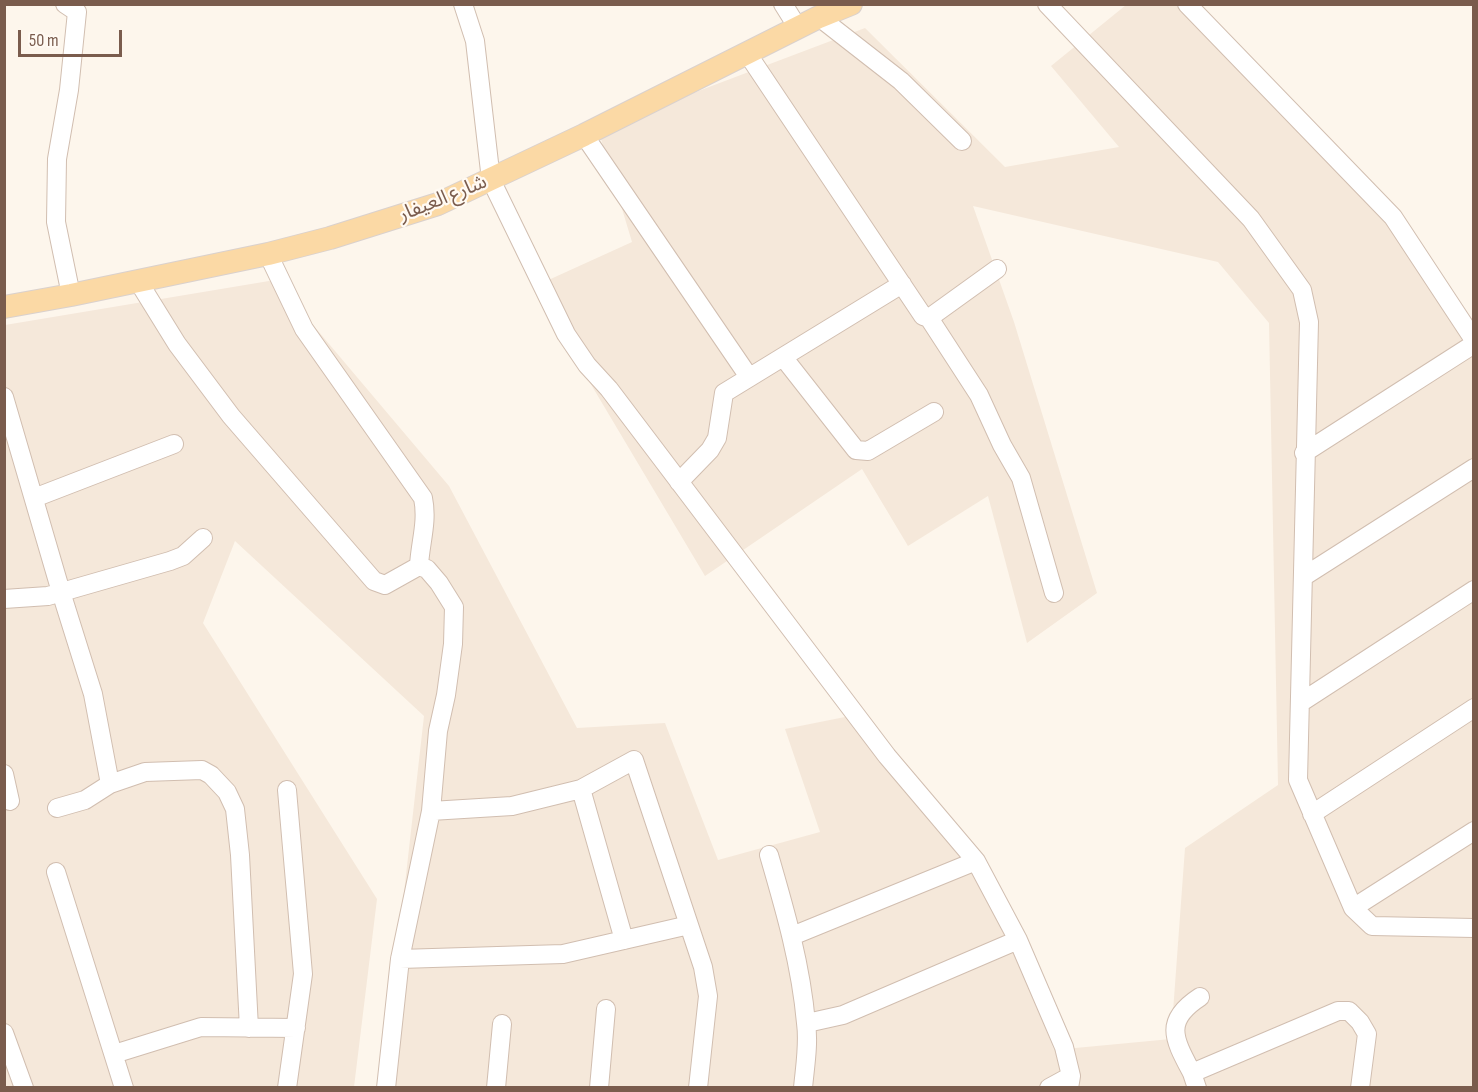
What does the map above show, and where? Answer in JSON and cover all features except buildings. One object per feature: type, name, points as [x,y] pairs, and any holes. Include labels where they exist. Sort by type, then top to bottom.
[{"type":"main road","name":"شارع العيفار","points":[[4,307],[268,254],[396,219],[438,204],[584,135],[819,17],[851,4]]},
{"type":"street","points":[[65,4],[76,12],[69,90],[57,159],[56,222],[71,295]]},
{"type":"street","points":[[463,4],[475,41],[491,180],[566,334],[587,365],[609,389],[887,756],[976,861],[1018,940],[1064,1047],[1070,1082],[1049,1088]]},
{"type":"street","points":[[783,4],[798,28]]},
{"type":"street","points":[[1047,4],[1251,219],[1302,290],[1309,322],[1304,453],[1304,577],[1298,780],[1353,908],[1372,926],[1473,928]]},
{"type":"street","points":[[1187,4],[1393,217],[1473,342],[1304,453]]},
{"type":"street","points":[[819,17],[901,81],[962,141]]},
{"type":"street","points":[[747,52],[923,316],[929,318],[979,396],[985,413],[1021,478],[1054,593]]},
{"type":"street","points":[[584,135],[749,377]]},
{"type":"street","points":[[268,254],[304,329],[423,498],[425,522],[419,566]]},
{"type":"street","points":[[929,318],[996,269]]},
{"type":"street","points":[[138,281],[177,344],[231,416],[374,581],[385,585],[419,566],[427,569],[439,583],[454,607],[451,668],[438,731],[431,811],[400,959],[386,1088]]},
{"type":"street","points":[[679,482],[710,450],[717,438],[724,393],[902,284]]},
{"type":"street","points":[[783,357],[856,450],[868,451],[934,412]]},
{"type":"street","points":[[4,397],[60,592],[93,694],[110,784]]},
{"type":"street","points":[[33,498],[174,444]]},
{"type":"street","points":[[1304,577],[1473,468]]},
{"type":"street","points":[[4,599],[48,596],[183,556],[203,538]]},
{"type":"street","points":[[1300,703],[1473,590]]},
{"type":"street","points":[[1312,814],[1473,708]]},
{"type":"street","points":[[431,811],[512,806],[581,789],[634,760],[703,967],[708,996],[698,1088]]},
{"type":"street","points":[[57,808],[85,800],[110,784],[145,772],[202,770],[211,775],[227,792],[236,809],[249,1028]]},
{"type":"street","points":[[4,774],[10,801]]},
{"type":"street","points":[[581,789],[624,940]]},
{"type":"street","points":[[287,790],[303,974],[287,1088]]},
{"type":"street","points":[[1353,908],[1473,831]]},
{"type":"street","points":[[769,855],[792,936],[807,1023],[803,1088]]},
{"type":"street","points":[[792,936],[976,861]]},
{"type":"street","points":[[56,872],[124,1088]]},
{"type":"street","points":[[400,959],[563,954],[689,925]]},
{"type":"street","points":[[807,1023],[843,1015],[1018,940]]},
{"type":"street","points":[[1200,997],[1189,1004],[1178,1017],[1175,1025],[1181,1052],[1195,1080],[1338,1011],[1348,1011],[1360,1022],[1366,1034],[1360,1088]]},
{"type":"street","points":[[599,1088],[606,1009]]},
{"type":"street","points":[[496,1088],[502,1024]]},
{"type":"street","points":[[114,1054],[201,1027],[296,1028]]},
{"type":"street","points":[[4,1032],[9,1062],[24,1088]]},
{"type":"shaded area","points":[[1126,5],[1193,5],[1411,230],[1473,323],[1473,1087],[382,1087],[424,716],[235,541],[203,623],[377,899],[354,1087],[5,1088],[5,325],[275,280],[449,486],[577,728],[665,723],[718,860],[820,832],[785,729],[850,716],[971,840],[1054,1050],[1171,1039],[1185,848],[1278,785],[1269,323],[1218,262],[973,206],[1014,322],[1097,593],[1027,643],[988,496],[908,546],[862,469],[705,576],[533,287],[632,242],[598,129],[865,28],[1005,167],[1119,147],[1051,66]]}]
